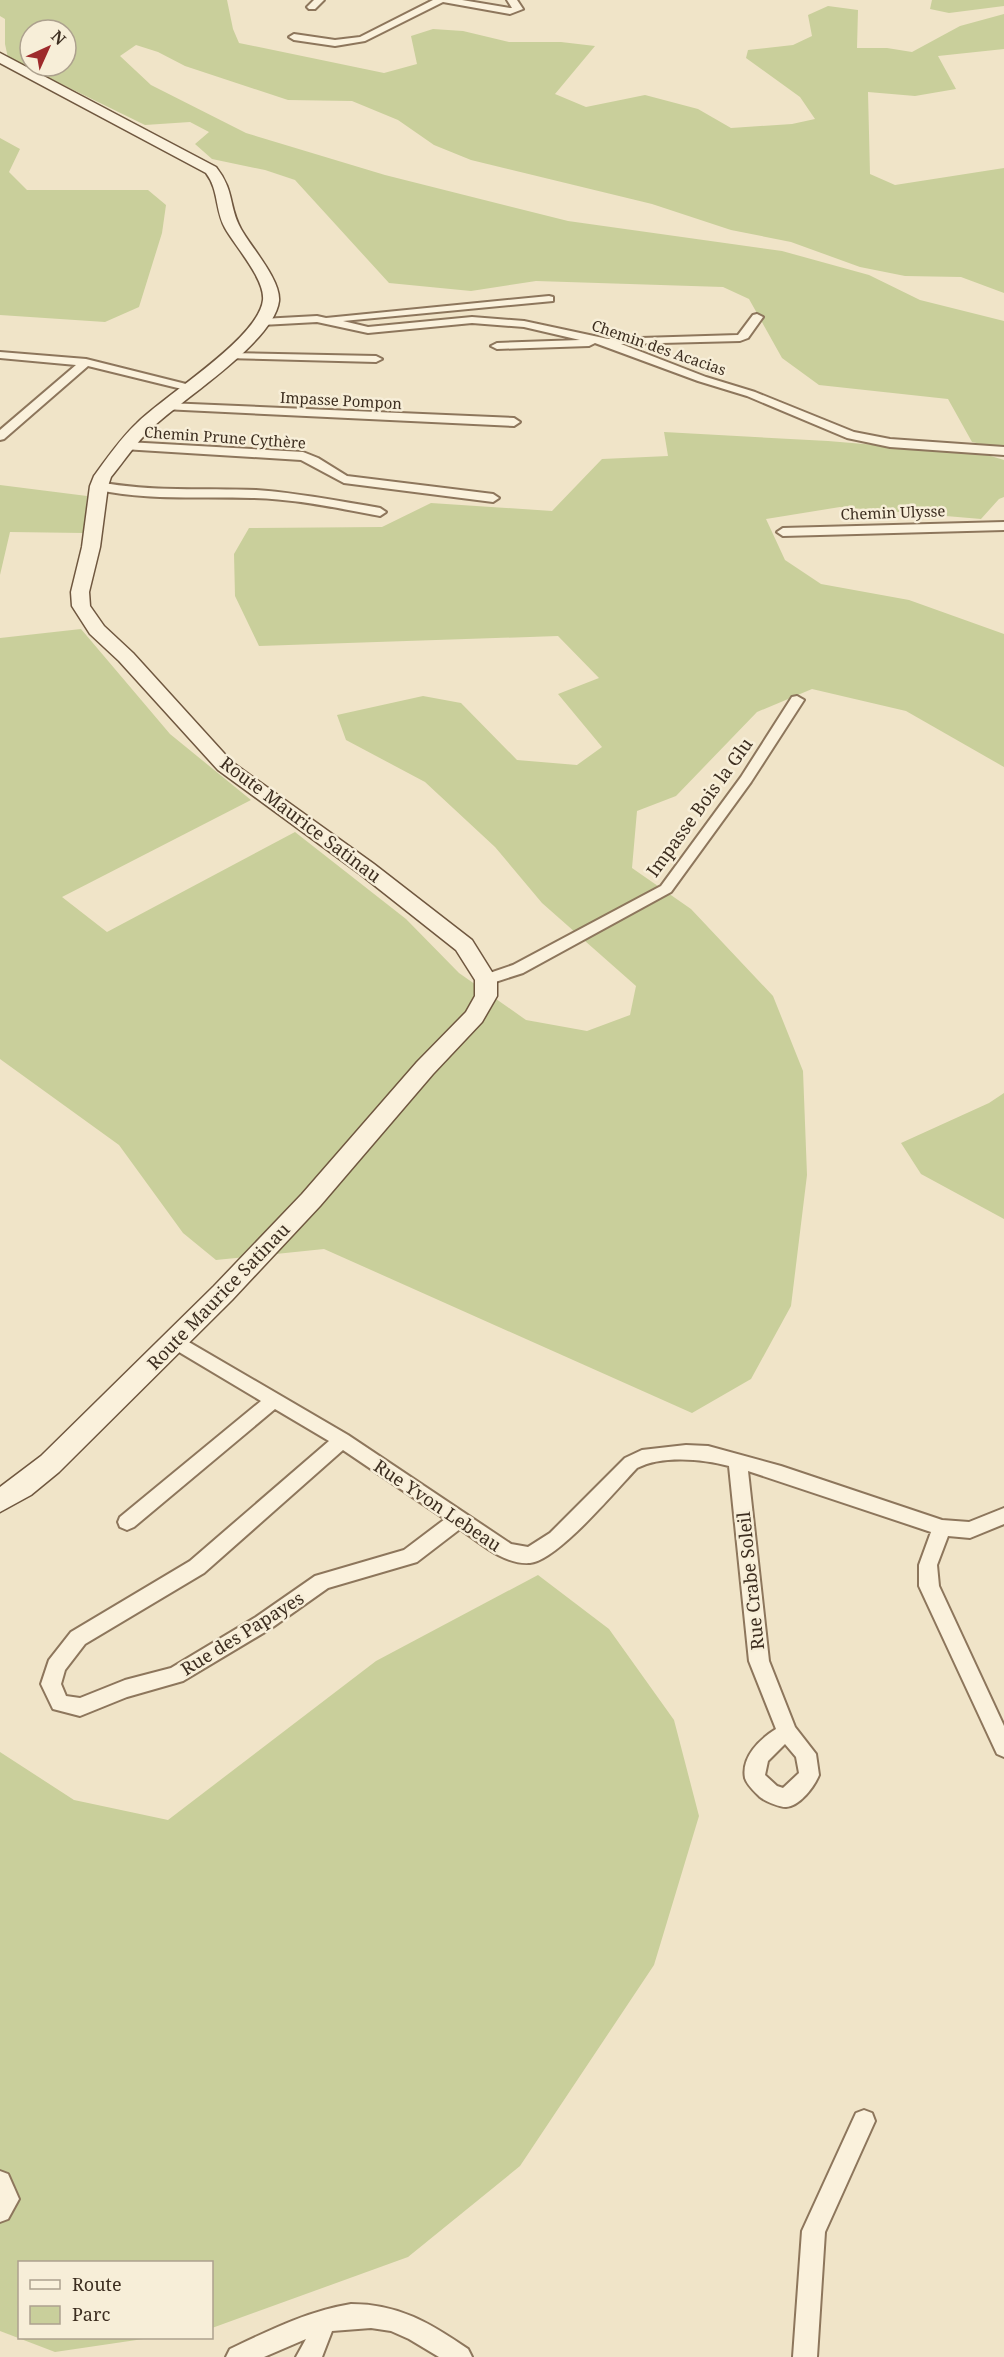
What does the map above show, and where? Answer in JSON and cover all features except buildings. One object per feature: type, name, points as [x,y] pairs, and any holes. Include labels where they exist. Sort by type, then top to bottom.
[{"type":"main road","name":"Route Maurice Satinau","points":[[0,57],[211,170],[224,188],[226,214],[233,229],[269,287],[272,297],[271,306],[262,322],[228,356],[150,420],[103,476],[99,486],[91,547],[81,592],[81,606],[97,630],[126,657],[225,766],[367,869],[464,945],[486,980],[486,996],[474,1017],[425,1068],[311,1200],[175,1341],[50,1464],[0,1501]]},
{"type":"street","points":[[294,37],[335,44],[362,39],[440,0]]},
{"type":"street","points":[[446,0],[518,9],[512,0]]},
{"type":"street","points":[[325,320],[471,304],[549,299]]},
{"type":"street","points":[[497,346],[740,338],[744,336],[757,317]]},
{"type":"street","name":"Chemin des Acacias","points":[[262,322],[325,320],[368,330],[472,320],[501,321],[607,342],[702,379],[751,394],[851,435],[890,443],[1004,451]]},
{"type":"street","points":[[0,355],[86,362],[190,388]]},
{"type":"street","points":[[228,356],[376,359]]},
{"type":"street","points":[[0,436],[86,362]]},
{"type":"street","name":"Impasse Pompon","points":[[166,407],[514,422]]},
{"type":"street","name":"Chemin Prune Cythère","points":[[127,446],[303,456],[344,479],[493,498]]},
{"type":"street","points":[[99,486],[148,494],[267,495],[380,512]]},
{"type":"street","name":"Chemin Ulysse","points":[[783,532],[1004,526]]},
{"type":"street","name":"Impasse Bois la Glu","points":[[486,980],[518,969],[666,889],[746,779],[797,700]]},
{"type":"street","name":"Rue Yvon Lebeau","points":[[175,1341],[342,1440],[507,1551],[530,1555],[557,1539],[631,1463],[642,1457],[686,1452],[708,1454],[781,1473],[942,1528],[970,1530],[1004,1516]]},
{"type":"street","points":[[127,1522],[274,1400]]},
{"type":"street","name":"Rue des Papayes","points":[[342,1440],[197,1567],[78,1638],[56,1666],[51,1684],[60,1702],[80,1707],[125,1689],[176,1675],[263,1623],[322,1582],[410,1556],[458,1520]]},
{"type":"street","name":"Rue Crabe Soleil","points":[[738,1462],[759,1661],[787,1732]]},
{"type":"street","points":[[942,1528],[928,1565],[929,1586],[1004,1748]]},
{"type":"street","points":[[805,2357],[814,2231],[864,2121]]},
{"type":"street","points":[[0,2182],[8,2199],[0,2211]]},
{"type":"street","points":[[238,2357],[323,2320],[356,2314],[393,2319],[438,2342],[460,2357]]},
{"type":"street","points":[[308,2357],[318,2342],[323,2320]]},
{"type":"green space","points":[[0,0],[227,0],[233,29],[239,43],[384,73],[417,64],[411,36],[433,29],[463,31],[509,42],[561,42],[595,46],[555,94],[586,107],[645,95],[698,109],[731,128],[792,124],[815,119],[800,97],[746,58],[748,50],[793,45],[812,36],[808,15],[828,6],[858,10],[857,48],[887,48],[912,52],[960,26],[1004,14],[1004,49],[938,56],[956,89],[915,96],[868,92],[870,174],[895,185],[1004,168],[1004,293],[961,277],[905,276],[860,267],[791,242],[731,230],[652,204],[471,160],[434,145],[398,120],[352,101],[288,100],[185,66],[158,52],[136,45],[120,56],[151,85],[246,133],[385,175],[568,221],[782,251],[869,275],[920,300],[1004,321],[1004,449],[972,442],[948,399],[819,385],[782,358],[749,299],[723,287],[536,281],[471,291],[389,283],[295,180],[265,170],[212,159],[195,144],[209,132],[190,122],[145,125],[49,78],[78,78],[78,18],[18,18],[18,63],[8,58],[5,44],[5,19],[0,16]]},
{"type":"green space","points":[[932,0],[1004,0],[1004,6],[949,13],[930,9]]},
{"type":"green space","points":[[0,138],[20,149],[9,172],[27,190],[148,190],[166,205],[162,233],[139,307],[105,322],[0,315]]},
{"type":"green space","points":[[664,432],[828,441],[984,454],[1004,460],[1004,497],[999,499],[981,519],[840,507],[766,519],[785,560],[821,584],[909,600],[1004,634],[1004,767],[906,711],[812,689],[757,712],[676,796],[637,811],[632,868],[691,909],[773,996],[803,1071],[807,1175],[791,1306],[751,1379],[692,1413],[324,1249],[216,1260],[183,1233],[119,1145],[0,1059],[0,638],[81,629],[170,734],[251,800],[62,897],[107,932],[295,832],[406,919],[459,973],[526,1020],[587,1031],[630,1015],[636,986],[542,903],[495,847],[425,782],[346,740],[337,715],[423,696],[461,703],[517,760],[577,765],[602,747],[558,694],[599,678],[558,636],[259,646],[235,596],[234,554],[249,528],[382,527],[431,503],[552,511],[602,459],[668,456]]},
{"type":"green space","points":[[0,485],[87,496],[84,533],[10,532],[0,575]]},
{"type":"green space","points":[[1004,1093],[1004,1219],[921,1174],[901,1143],[989,1103]]},
{"type":"green space","points":[[538,1575],[609,1629],[674,1720],[699,1816],[654,1965],[520,2166],[408,2257],[213,2328],[213,2261],[18,2261],[18,2338],[0,2331],[0,1752],[74,1800],[168,1820],[376,1661]]},
{"type":"green space","points":[[21,2339],[143,2339],[55,2352]]}]
